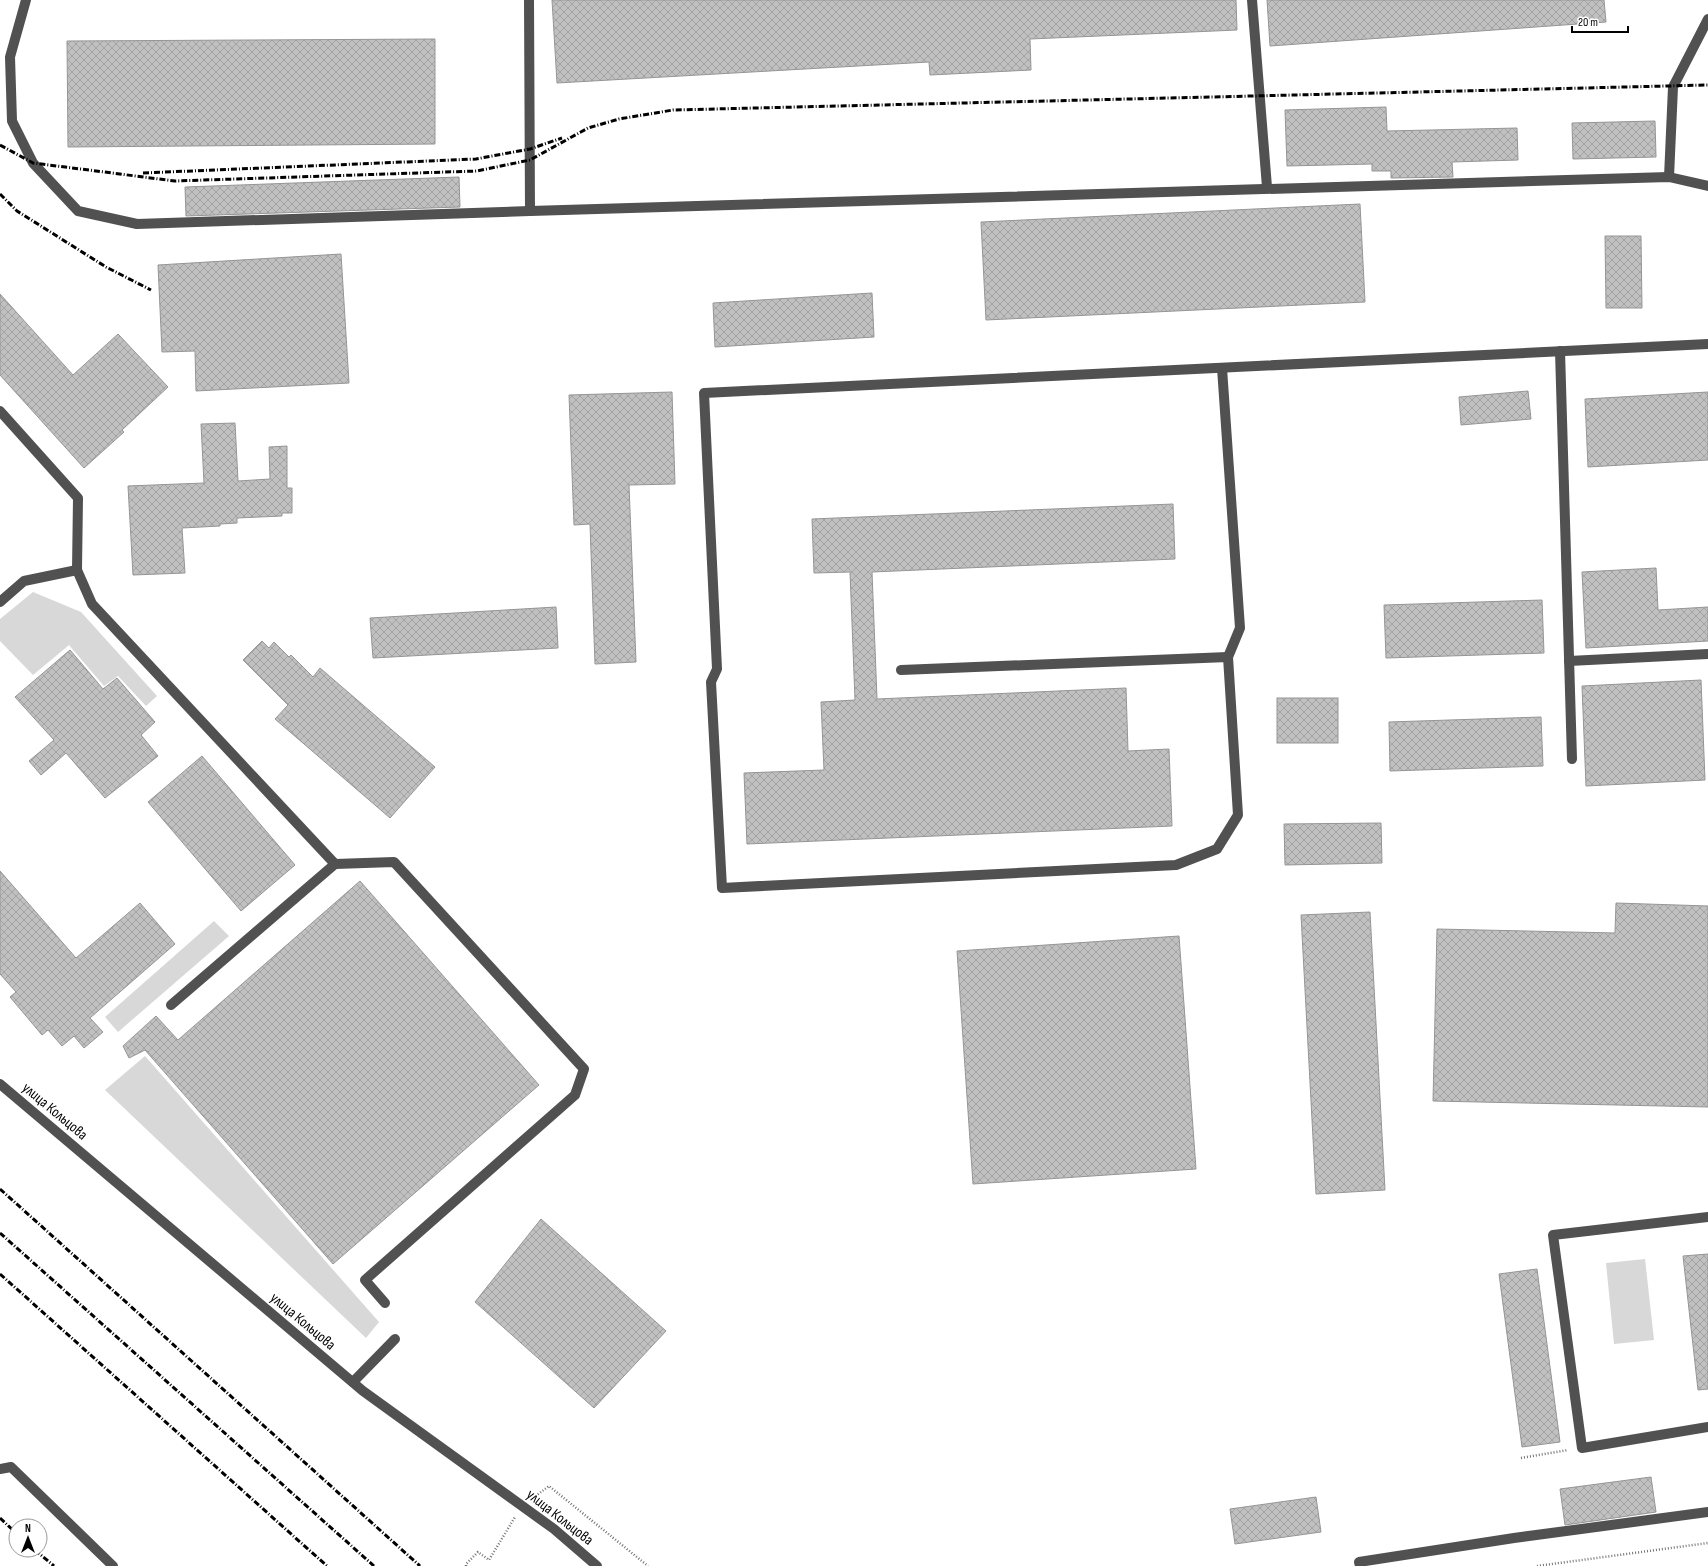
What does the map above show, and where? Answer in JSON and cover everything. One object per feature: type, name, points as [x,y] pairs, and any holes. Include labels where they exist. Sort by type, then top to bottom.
[{"type":"street","points":[[26,0],[10,57],[12,121],[33,163],[78,211],[137,224],[1268,187],[1669,176],[1708,186]]},
{"type":"street","points":[[529,0],[530,211]]},
{"type":"street","points":[[1252,0],[1268,187]]},
{"type":"street","points":[[1669,176],[1674,87],[1708,19]]},
{"type":"street","points":[[1222,368],[1240,628],[1228,657],[1238,815],[1217,849],[1176,865],[722,888],[711,682],[717,669],[704,394],[1222,368],[1560,352],[1708,344]]},
{"type":"street","points":[[1560,352],[1572,760]]},
{"type":"street","points":[[0,411],[78,498],[77,570],[92,604],[335,864]]},
{"type":"street","points":[[0,602],[24,581],[77,570]]},
{"type":"street","points":[[1569,662],[1708,654]]},
{"type":"street","points":[[901,670],[1228,657]]},
{"type":"street","points":[[171,1005],[335,864],[394,862],[584,1069],[575,1094],[364,1280],[385,1303]]},
{"type":"street","name":"улица Кольцова","points":[[0,1084],[353,1382],[554,1529],[597,1566]]},
{"type":"street","points":[[1708,1217],[1554,1235],[1582,1448],[1708,1427]]},
{"type":"street","points":[[353,1382],[395,1339]]},
{"type":"street","points":[[0,1470],[11,1467],[113,1566]]},
{"type":"street","points":[[1360,1566],[1359,1562],[1514,1538],[1708,1512]]},
{"type":"path","points":[[1521,1458],[1582,1448]]},
{"type":"path","points":[[1537,1566],[1708,1543]]},
{"type":"shaded area","points":[[33,592],[81,612],[157,696],[146,706],[118,676],[104,686],[69,645],[33,675],[0,641],[0,619]]},
{"type":"shaded area","points":[[214,921],[229,936],[118,1032],[105,1017]]},
{"type":"shaded area","points":[[145,1056],[379,1322],[366,1338],[105,1090]]},
{"type":"shaded area","points":[[1645,1259],[1654,1340],[1614,1344],[1606,1263]]},
{"type":"building","points":[[552,0],[1236,0],[1237,30],[1030,39],[1031,70],[930,75],[929,62],[557,83]]},
{"type":"building","points":[[1267,0],[1604,0],[1606,22],[1270,46]]},
{"type":"building","points":[[435,39],[435,144],[68,147],[67,41]]},
{"type":"building","points":[[1386,107],[1387,131],[1517,128],[1518,160],[1452,162],[1453,177],[1391,178],[1391,171],[1372,171],[1372,164],[1287,166],[1285,110]]},
{"type":"building","points":[[1655,121],[1656,157],[1573,159],[1572,123]]},
{"type":"building","points":[[459,177],[460,207],[186,216],[185,187]]},
{"type":"building","points":[[1360,204],[1365,302],[986,320],[981,222]]},
{"type":"building","points":[[1605,236],[1641,236],[1642,308],[1606,308]]},
{"type":"building","points":[[341,254],[349,383],[196,391],[195,351],[162,352],[158,265]]},
{"type":"building","points":[[872,293],[874,337],[715,347],[713,303]]},
{"type":"building","points":[[0,294],[73,375],[118,334],[168,387],[122,430],[124,432],[84,468],[0,375]]},
{"type":"building","points":[[1528,391],[1531,419],[1461,425],[1459,397]]},
{"type":"building","points":[[672,392],[675,484],[629,485],[636,662],[595,664],[590,524],[574,525],[569,395]]},
{"type":"building","points":[[1708,392],[1708,460],[1588,467],[1585,399]]},
{"type":"building","points":[[235,423],[238,481],[270,479],[269,447],[287,446],[287,488],[292,488],[292,513],[282,513],[282,516],[237,518],[237,523],[220,524],[220,526],[182,528],[185,573],[133,575],[128,486],[204,483],[201,424]]},
{"type":"building","points":[[1173,504],[1175,559],[872,572],[877,699],[1126,688],[1128,751],[1169,749],[1172,826],[747,844],[744,773],[824,770],[821,702],[855,700],[850,572],[814,573],[812,519]]},
{"type":"building","points":[[1656,568],[1658,610],[1708,607],[1708,641],[1586,648],[1582,572]]},
{"type":"building","points":[[1542,600],[1544,653],[1386,658],[1384,605]]},
{"type":"building","points":[[556,607],[558,648],[373,658],[370,618]]},
{"type":"building","points":[[262,641],[269,648],[274,642],[289,657],[291,655],[313,677],[320,668],[435,767],[390,818],[275,719],[288,705],[243,660]]},
{"type":"building","points":[[70,650],[103,689],[117,678],[155,722],[141,735],[158,756],[105,798],[66,753],[41,775],[29,761],[54,740],[15,697]]},
{"type":"building","points":[[1701,680],[1705,780],[1586,786],[1582,686]]},
{"type":"building","points":[[1277,698],[1338,698],[1338,743],[1277,743]]},
{"type":"building","points":[[1541,717],[1543,766],[1390,771],[1389,722]]},
{"type":"building","points":[[202,756],[295,865],[241,911],[148,802]]},
{"type":"building","points":[[1381,823],[1382,863],[1285,865],[1284,824]]},
{"type":"building","points":[[0,871],[76,958],[140,903],[175,944],[90,1018],[103,1032],[84,1048],[74,1036],[62,1046],[48,1030],[42,1035],[10,997],[16,992],[0,974]]},
{"type":"building","points":[[360,881],[539,1085],[333,1264],[145,1050],[129,1058],[123,1046],[156,1016],[178,1040]]},
{"type":"building","points":[[1616,903],[1708,906],[1708,1107],[1433,1101],[1437,929],[1615,933]]},
{"type":"building","points":[[1370,912],[1385,1190],[1316,1194],[1301,915]]},
{"type":"building","points":[[1179,936],[1196,1169],[973,1184],[957,951]]},
{"type":"building","points":[[541,1219],[666,1331],[594,1408],[475,1302]]},
{"type":"building","points":[[1708,1254],[1708,1389],[1698,1390],[1683,1256]]},
{"type":"building","points":[[1537,1269],[1560,1442],[1522,1447],[1499,1274]]},
{"type":"building","points":[[1651,1477],[1656,1512],[1565,1525],[1560,1489]]},
{"type":"building","points":[[1316,1497],[1321,1532],[1235,1544],[1230,1509]]},
{"type":"railway","points":[[0,145],[33,163],[175,181],[477,171],[530,160],[588,128],[619,119],[673,110],[1708,85]]},
{"type":"railway","points":[[143,173],[476,159],[530,149],[562,138]]},
{"type":"railway","points":[[0,194],[17,211],[106,267],[151,290]]},
{"type":"railway","points":[[0,1189],[420,1566]]},
{"type":"railway","points":[[0,1233],[374,1566]]},
{"type":"railway","points":[[0,1274],[327,1566]]},
{"type":"railway","points":[[0,1518],[8,1526]]},
{"type":"railway","points":[[44,1558],[54,1566]]}]
